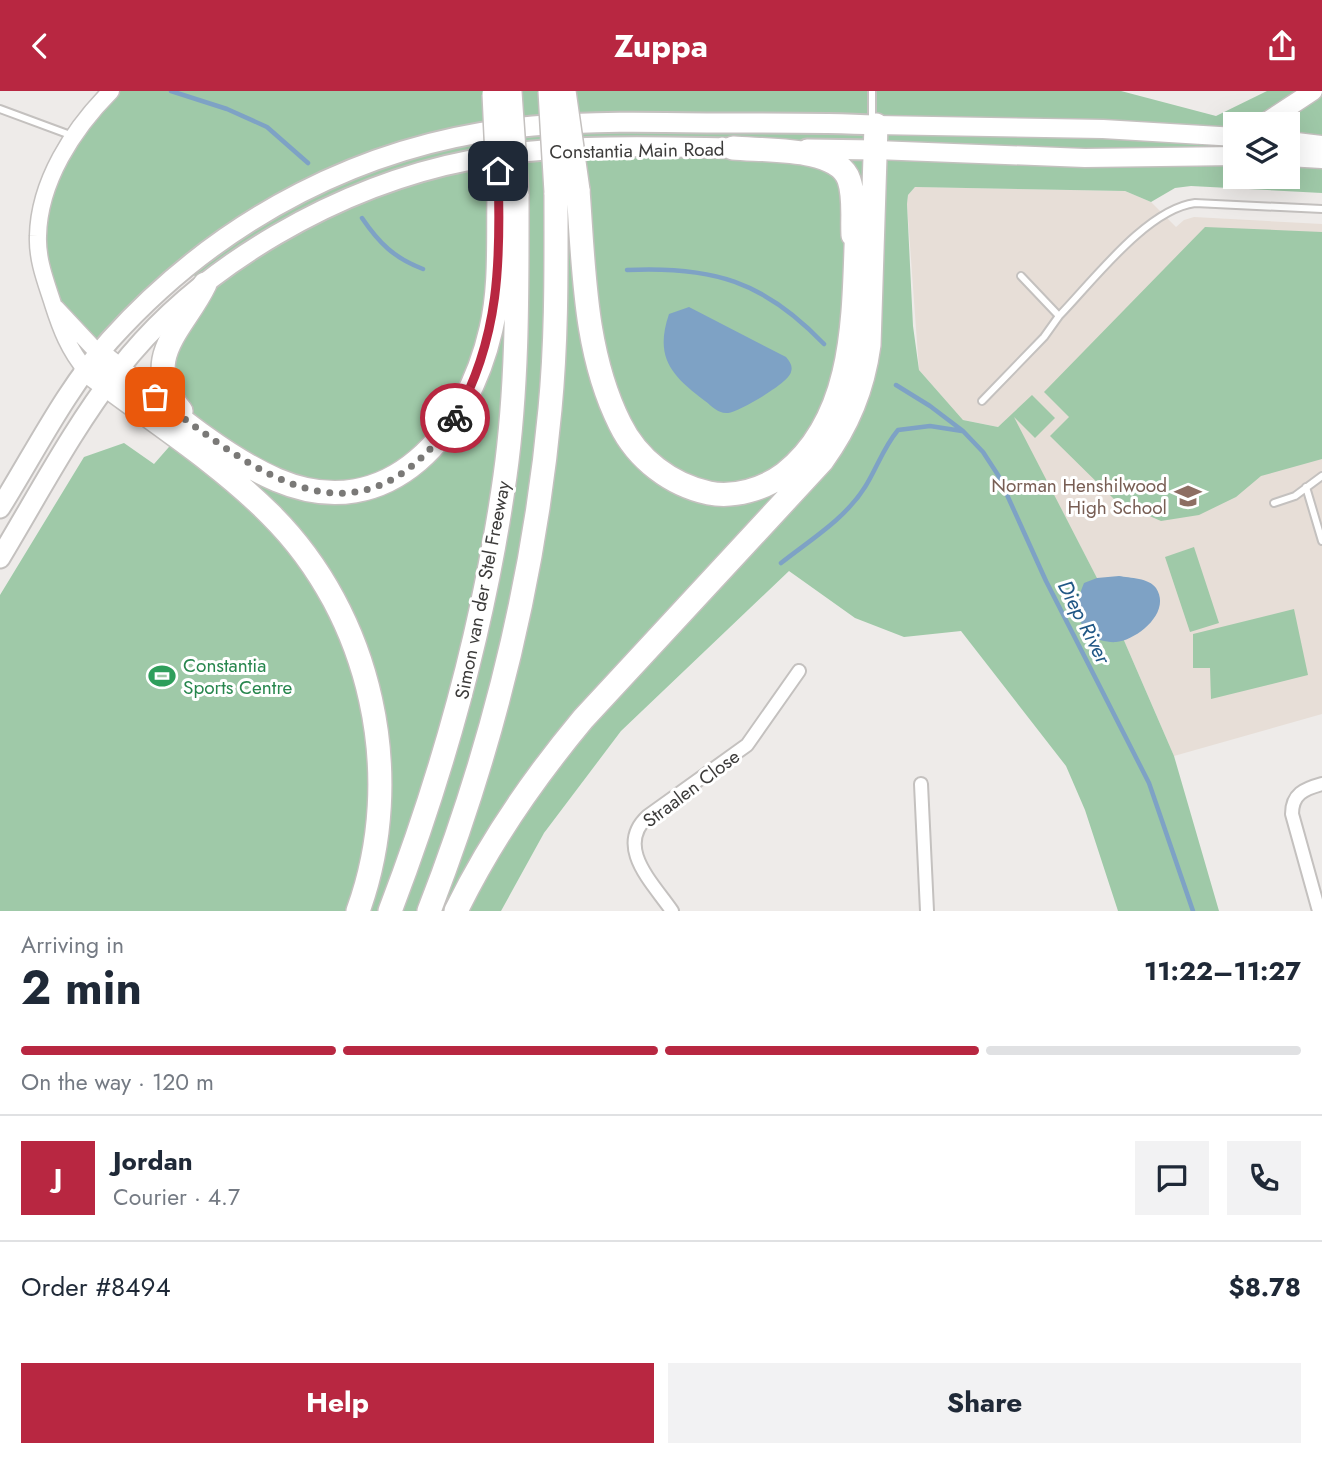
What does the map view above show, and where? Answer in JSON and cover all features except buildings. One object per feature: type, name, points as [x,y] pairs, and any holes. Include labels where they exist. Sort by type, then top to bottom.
[{"type":"highway","name":"Simon van der Stel Freeway","points":[[429,911],[471,799],[489,736],[528,572],[550,406],[556,295],[567,191],[550,91]]},
{"type":"highway","points":[[564,91],[567,191],[594,356],[610,401],[621,426],[649,463],[676,482],[713,494],[743,492],[772,482],[808,450],[824,425],[838,393],[845,367],[870,124]]},
{"type":"highway","points":[[113,377],[190,423],[234,457],[276,480],[317,492],[362,490],[402,474],[431,449],[454,419],[483,357],[496,292],[508,196],[502,92]]},
{"type":"highway","points":[[733,148],[816,155],[841,166],[852,190],[856,252]]},
{"type":"highway","points":[[456,911],[504,823],[548,761],[583,719],[795,491],[843,432],[858,396],[867,358],[868,149]]},
{"type":"highway","name":"Simon van der Stel Freeway","points":[[390,911],[414,849],[455,721],[489,573],[505,474],[517,293],[508,196]]},
{"type":"highway","points":[[190,423],[169,394],[163,363],[171,337],[194,306],[205,284]]},
{"type":"highway","points":[[93,362],[270,514],[301,551],[329,592],[350,634],[365,677],[378,733],[380,796],[375,848],[358,911]]},
{"type":"main road","points":[[1290,112],[1313,91]]},
{"type":"main road","name":"Constantia Main Road","points":[[0,508],[93,362],[154,295],[223,237],[311,186],[404,151],[466,135],[533,126],[648,123],[870,124],[1223,136]]},
{"type":"main road","points":[[1188,133],[1223,132]]},
{"type":"main road","points":[[1300,142],[1322,145]]},
{"type":"main road","name":"Constantia Main Road","points":[[0,558],[113,377],[205,284],[268,238],[296,223],[358,194],[413,174],[472,159],[534,152],[733,148],[868,149],[1085,158],[1223,156]]},
{"type":"main road","points":[[1206,155],[1223,152]]},
{"type":"main road","points":[[1300,158],[1322,159]]},
{"type":"street","points":[[93,362],[52,303],[40,258],[39,219],[49,183],[74,136],[111,91]]},
{"type":"street","name":"Straalen Close","points":[[672,911],[636,857],[634,839],[638,826],[747,745],[799,671]]},
{"type":"street","points":[[921,784],[927,911]]},
{"type":"street","points":[[1319,911],[1292,814],[1292,803],[1297,794],[1322,784]]},
{"type":"lane","points":[[870,124],[872,91]]},
{"type":"lane","points":[[0,109],[74,136]]},
{"type":"lane","points":[[982,401],[1148,224],[1177,205],[1195,203],[1322,209]]},
{"type":"lane","points":[[1021,276],[1059,316]]},
{"type":"lane","points":[[1274,503],[1295,496],[1322,476]]},
{"type":"lane","points":[[1306,487],[1322,541]]},
{"type":"shaded area","name":"Norman Henshilwood High School","points":[[915,187],[1125,191],[1151,202],[1176,227],[1184,220],[1194,217],[1322,224],[1322,714],[1174,756],[1097,578],[1012,415],[998,427],[963,420],[919,370],[907,204],[908,195]]},
{"type":"green space","points":[[111,91],[1121,91],[1216,116],[1223,113],[1223,188],[1175,188],[1151,202],[1125,191],[915,187],[908,195],[907,204],[913,326],[919,370],[963,420],[998,427],[1032,395],[1055,418],[1035,438],[1014,417],[1097,578],[1174,756],[1219,911],[1118,911],[1085,810],[1066,766],[961,631],[904,637],[855,618],[789,571],[621,731],[544,833],[501,911],[0,911],[0,595],[84,457],[124,443],[154,464],[190,423],[163,376],[205,284],[185,268],[99,354],[52,303],[42,270],[49,183]]},
{"type":"green space","points":[[1267,91],[1322,91],[1322,193],[1247,189],[1300,189],[1300,112],[1224,112]]},
{"type":"green space","points":[[1205,227],[1322,232],[1322,459],[1261,476],[1236,497],[1199,515],[1161,521],[1117,502],[1050,436],[1069,417],[1044,392]]},
{"type":"green space","points":[[1194,547],[1219,623],[1190,632],[1165,557]]},
{"type":"green space","points":[[1294,609],[1308,675],[1211,699],[1210,668],[1193,668],[1193,634]]},
{"type":"water","points":[[689,307],[786,357],[792,368],[788,377],[763,396],[734,411],[724,413],[715,409],[683,383],[669,365],[665,354],[665,329],[669,314]]},
{"type":"water","points":[[1119,576],[1144,580],[1156,588],[1160,597],[1156,615],[1142,630],[1124,640],[1110,642],[1089,637],[1081,624],[1078,611],[1084,583],[1097,578]]},
{"type":"waterway","name":"Diep River","points":[[171,91],[227,109],[267,127],[308,163]]},
{"type":"waterway","name":"Diep River","points":[[362,218],[388,249],[423,269]]},
{"type":"waterway","name":"Diep River","points":[[627,270],[685,271],[735,282],[780,305],[824,344]]},
{"type":"waterway","name":"Diep River","points":[[896,385],[963,431],[983,452],[998,475],[1046,581],[1149,783],[1193,911]]},
{"type":"waterway","points":[[781,563],[826,528],[857,499],[898,430],[930,426],[962,431]]},
{"type":"way so far","points":[[155,397],[234,457],[276,480],[317,492],[362,490],[402,474],[431,449],[455,418]]},
{"type":"place","name":"Norman Henshilwood High School","points":[[1188,496]]},
{"type":"place","name":"Constantia Sports Centre","points":[[162,676]]},
{"type":"route","points":[[455,418],[468,395],[492,327],[496,292],[498,171]]}]
